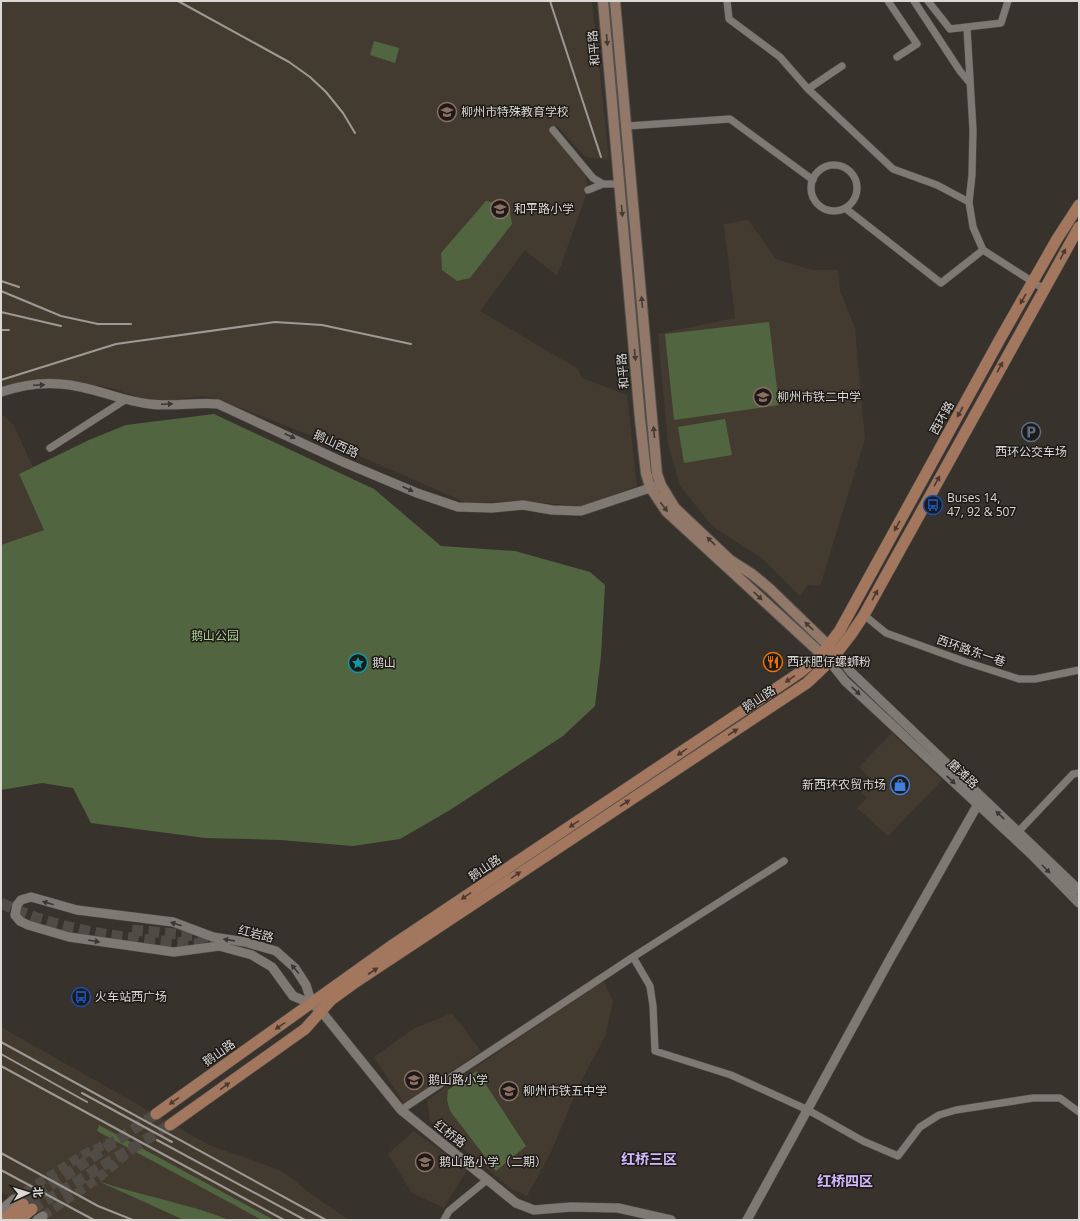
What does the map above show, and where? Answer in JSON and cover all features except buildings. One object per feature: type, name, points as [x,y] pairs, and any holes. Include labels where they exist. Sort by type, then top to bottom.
[{"type":"main road","name":"和平路","points":[[603,1],[640,419],[646,473],[650,488],[666,511],[822,654],[833,658]]},
{"type":"main road","name":"和平路","points":[[615,1],[658,474],[661,484],[675,508],[730,560],[752,574],[770,589],[829,645],[833,658]]},
{"type":"main road","name":"西环路","points":[[829,645],[840,630],[1000,339],[1057,239],[1079,205]]},
{"type":"main road","points":[[833,658],[851,636],[864,615],[1079,227]]},
{"type":"main road","name":"鹅山路","points":[[156,1114],[316,1008],[407,936],[799,673],[822,654],[829,645]]},
{"type":"main road","name":"鹅山路","points":[[170,1125],[305,1028],[316,1008],[331,1000],[808,683],[833,658]]},
{"type":"main road","points":[[3,1220],[23,1204]]},
{"type":"main road","points":[[19,1220],[23,1204]]},
{"type":"street","points":[[727,1],[729,19],[780,57],[808,89],[893,169],[937,185],[969,202]]},
{"type":"street","points":[[888,1],[917,44],[897,58]]},
{"type":"street","points":[[914,1],[960,71],[970,83]]},
{"type":"street","points":[[928,1],[950,29],[1001,23],[1008,1]]},
{"type":"street","points":[[967,28],[973,130],[972,175],[969,202],[973,227],[983,250],[1044,289]]},
{"type":"street","points":[[808,89],[842,66]]},
{"type":"street","points":[[627,126],[730,119],[813,180]]},
{"type":"street","points":[[554,130],[594,178],[603,184]]},
{"type":"street","points":[[829,165],[836,165],[849,170],[857,182],[857,190],[851,203],[845,208],[830,210],[816,202],[813,195],[813,180],[817,173],[829,165]]},
{"type":"street","points":[[588,190],[603,184],[620,184]]},
{"type":"street","points":[[845,208],[941,283],[983,250]]},
{"type":"street","name":"鹅山西路","points":[[1,392],[33,385],[61,384],[90,390],[125,400],[152,404],[202,402],[218,404],[417,493],[458,507],[492,508],[523,505],[552,510],[581,511],[661,484]]},
{"type":"street","points":[[50,448],[125,400]]},
{"type":"street","name":"西环路东一巷","points":[[864,615],[886,633],[966,662],[1019,679],[1036,679],[1079,670]]},
{"type":"street","name":"磨滩路","points":[[833,658],[845,680],[980,801],[1018,832],[1079,890]]},
{"type":"street","points":[[1018,832],[1073,774],[1079,773]]},
{"type":"street","points":[[747,1220],[890,959],[980,801]]},
{"type":"street","name":"磨滩路","points":[[980,801],[1079,903]]},
{"type":"street","points":[[401,1110],[633,957],[784,861]]},
{"type":"street","name":"红岩路","points":[[31,897],[77,910],[173,922],[213,937],[245,942],[276,951],[295,968],[306,985],[316,1008],[293,996],[272,967],[252,955],[219,946],[174,952],[119,945],[69,936],[38,928],[20,921],[15,915],[17,905],[21,900],[31,897]]},
{"type":"street","points":[[633,957],[650,986],[653,1006],[655,1051],[732,1075],[808,1110],[863,1141],[898,1156],[920,1127],[939,1115],[956,1110],[1033,1098],[1060,1098],[1079,1112]]},
{"type":"street","name":"红桥路","points":[[316,1008],[401,1110],[516,1203],[534,1210],[571,1207],[618,1208],[671,1220]]},
{"type":"street","points":[[444,1220],[449,1211],[488,1179]]},
{"type":"street","points":[[1,1210],[23,1204]]},
{"type":"shaded area","points":[[1,1],[592,1],[609,160],[585,157],[557,126],[551,132],[585,175],[588,190],[557,276],[525,250],[480,311],[578,369],[582,378],[627,395],[637,486],[583,506],[519,501],[467,503],[320,439],[215,398],[201,396],[174,400],[142,398],[107,387],[55,379],[34,379],[1,388]]},
{"type":"shaded area","name":"柳州市铁二中学","points":[[748,220],[776,259],[812,270],[838,270],[840,291],[855,328],[865,439],[820,586],[808,585],[800,596],[762,558],[713,527],[680,486],[668,444],[658,334],[735,318],[724,224]]},
{"type":"shaded area","points":[[1,414],[13,424],[33,467],[19,474],[44,530],[1,545]]},
{"type":"shaded area","name":"新西环农贸市场","points":[[892,733],[942,780],[888,836],[857,808],[867,798],[858,789],[869,777],[859,767]]},
{"type":"shaded area","name":"柳州市铁五中学","points":[[603,981],[613,1001],[605,1037],[581,1081],[551,1152],[527,1196],[511,1189],[430,1120],[427,1100]]},
{"type":"shaded area","name":"鹅山路小学","points":[[452,1013],[481,1051],[404,1104],[374,1057],[413,1029]]},
{"type":"shaded area","points":[[1,1027],[209,1145],[282,1171],[315,1197],[349,1220],[51,1220],[1,1192]]},
{"type":"shaded area","name":"鹅山路小学（二期）","points":[[414,1131],[467,1170],[444,1208],[412,1193],[388,1154]]},
{"type":"green space","points":[[374,41],[399,48],[395,63],[370,55]]},
{"type":"green space","points":[[486,201],[504,204],[510,213],[512,224],[470,278],[457,281],[442,270],[441,253]]},
{"type":"green space","points":[[769,322],[779,405],[674,420],[665,334]]},
{"type":"green space","name":"鹅山公园","points":[[214,414],[374,489],[441,546],[515,551],[590,572],[605,585],[601,656],[595,706],[563,736],[450,810],[400,839],[353,846],[280,840],[205,838],[91,823],[73,788],[42,783],[1,790],[1,545],[44,530],[19,474],[89,440],[126,425]]},
{"type":"green space","points":[[725,419],[732,455],[684,463],[678,427]]},
{"type":"green space","points":[[477,1071],[526,1146],[496,1171],[450,1111],[447,1100],[448,1090]]},
{"type":"green space","points":[[99,1125],[274,1220],[262,1220],[97,1131]]},
{"type":"green space","points":[[98,1181],[197,1209],[229,1220],[184,1220]]},
{"type":"tunnel","points":[[1,903],[26,914],[78,929],[132,938],[213,945]]},
{"type":"tunnel","points":[[132,930],[210,937]]},
{"type":"tunnel","points":[[23,1204],[156,1114]]},
{"type":"tunnel","points":[[32,1209],[170,1125]]},
{"type":"tunnel","points":[[14,1199],[84,1154],[124,1136]]},
{"type":"tunnel","points":[[43,1216],[96,1180],[136,1146]]},
{"type":"railway","points":[[178,1],[289,62],[310,77],[326,92],[343,113],[355,133]]},
{"type":"railway","points":[[550,1],[601,157]]},
{"type":"railway","points":[[1,281],[19,287]]},
{"type":"railway","points":[[1,291],[61,316],[98,324],[131,324]]},
{"type":"railway","points":[[1,312],[61,326]]},
{"type":"railway","points":[[1,380],[116,344],[275,322],[322,325],[411,344]]},
{"type":"railway","points":[[1,330],[9,330]]},
{"type":"railway","points":[[1,1042],[326,1220]]},
{"type":"railway","points":[[1,1054],[87,1102]]},
{"type":"railway","points":[[1,1066],[284,1220]]},
{"type":"railway","points":[[82,1093],[172,1142]]},
{"type":"railway","points":[[157,1140],[305,1220]]},
{"type":"railway","points":[[1,1153],[98,1206],[133,1220]]},
{"type":"railway","points":[[1,1170],[94,1220]]},
{"type":"place","name":"柳州市特殊教育学校","points":[[447,112]]},
{"type":"place","name":"和平路小学","points":[[500,209]]},
{"type":"place","name":"柳州市铁二中学","points":[[763,397]]},
{"type":"place","name":"西环公交车场","points":[[1031,432]]},
{"type":"place","name":"Buses 14, 47, 92 & 507","points":[[933,505]]},
{"type":"place","name":"西环肥仔螺蛳粉","points":[[773,662]]},
{"type":"place","name":"鹅山","points":[[358,663]]},
{"type":"place","name":"新西环农贸市场","points":[[900,785]]},
{"type":"place","name":"火车站西广场","points":[[81,997]]},
{"type":"place","name":"鹅山路小学","points":[[414,1080]]},
{"type":"place","name":"柳州市铁五中学","points":[[509,1091]]},
{"type":"place","name":"鹅山路小学（二期）","points":[[425,1162]]},
{"type":"district","name":"红桥三区","points":[[649,1159]]},
{"type":"district","name":"红桥四区","points":[[845,1181]]}]
